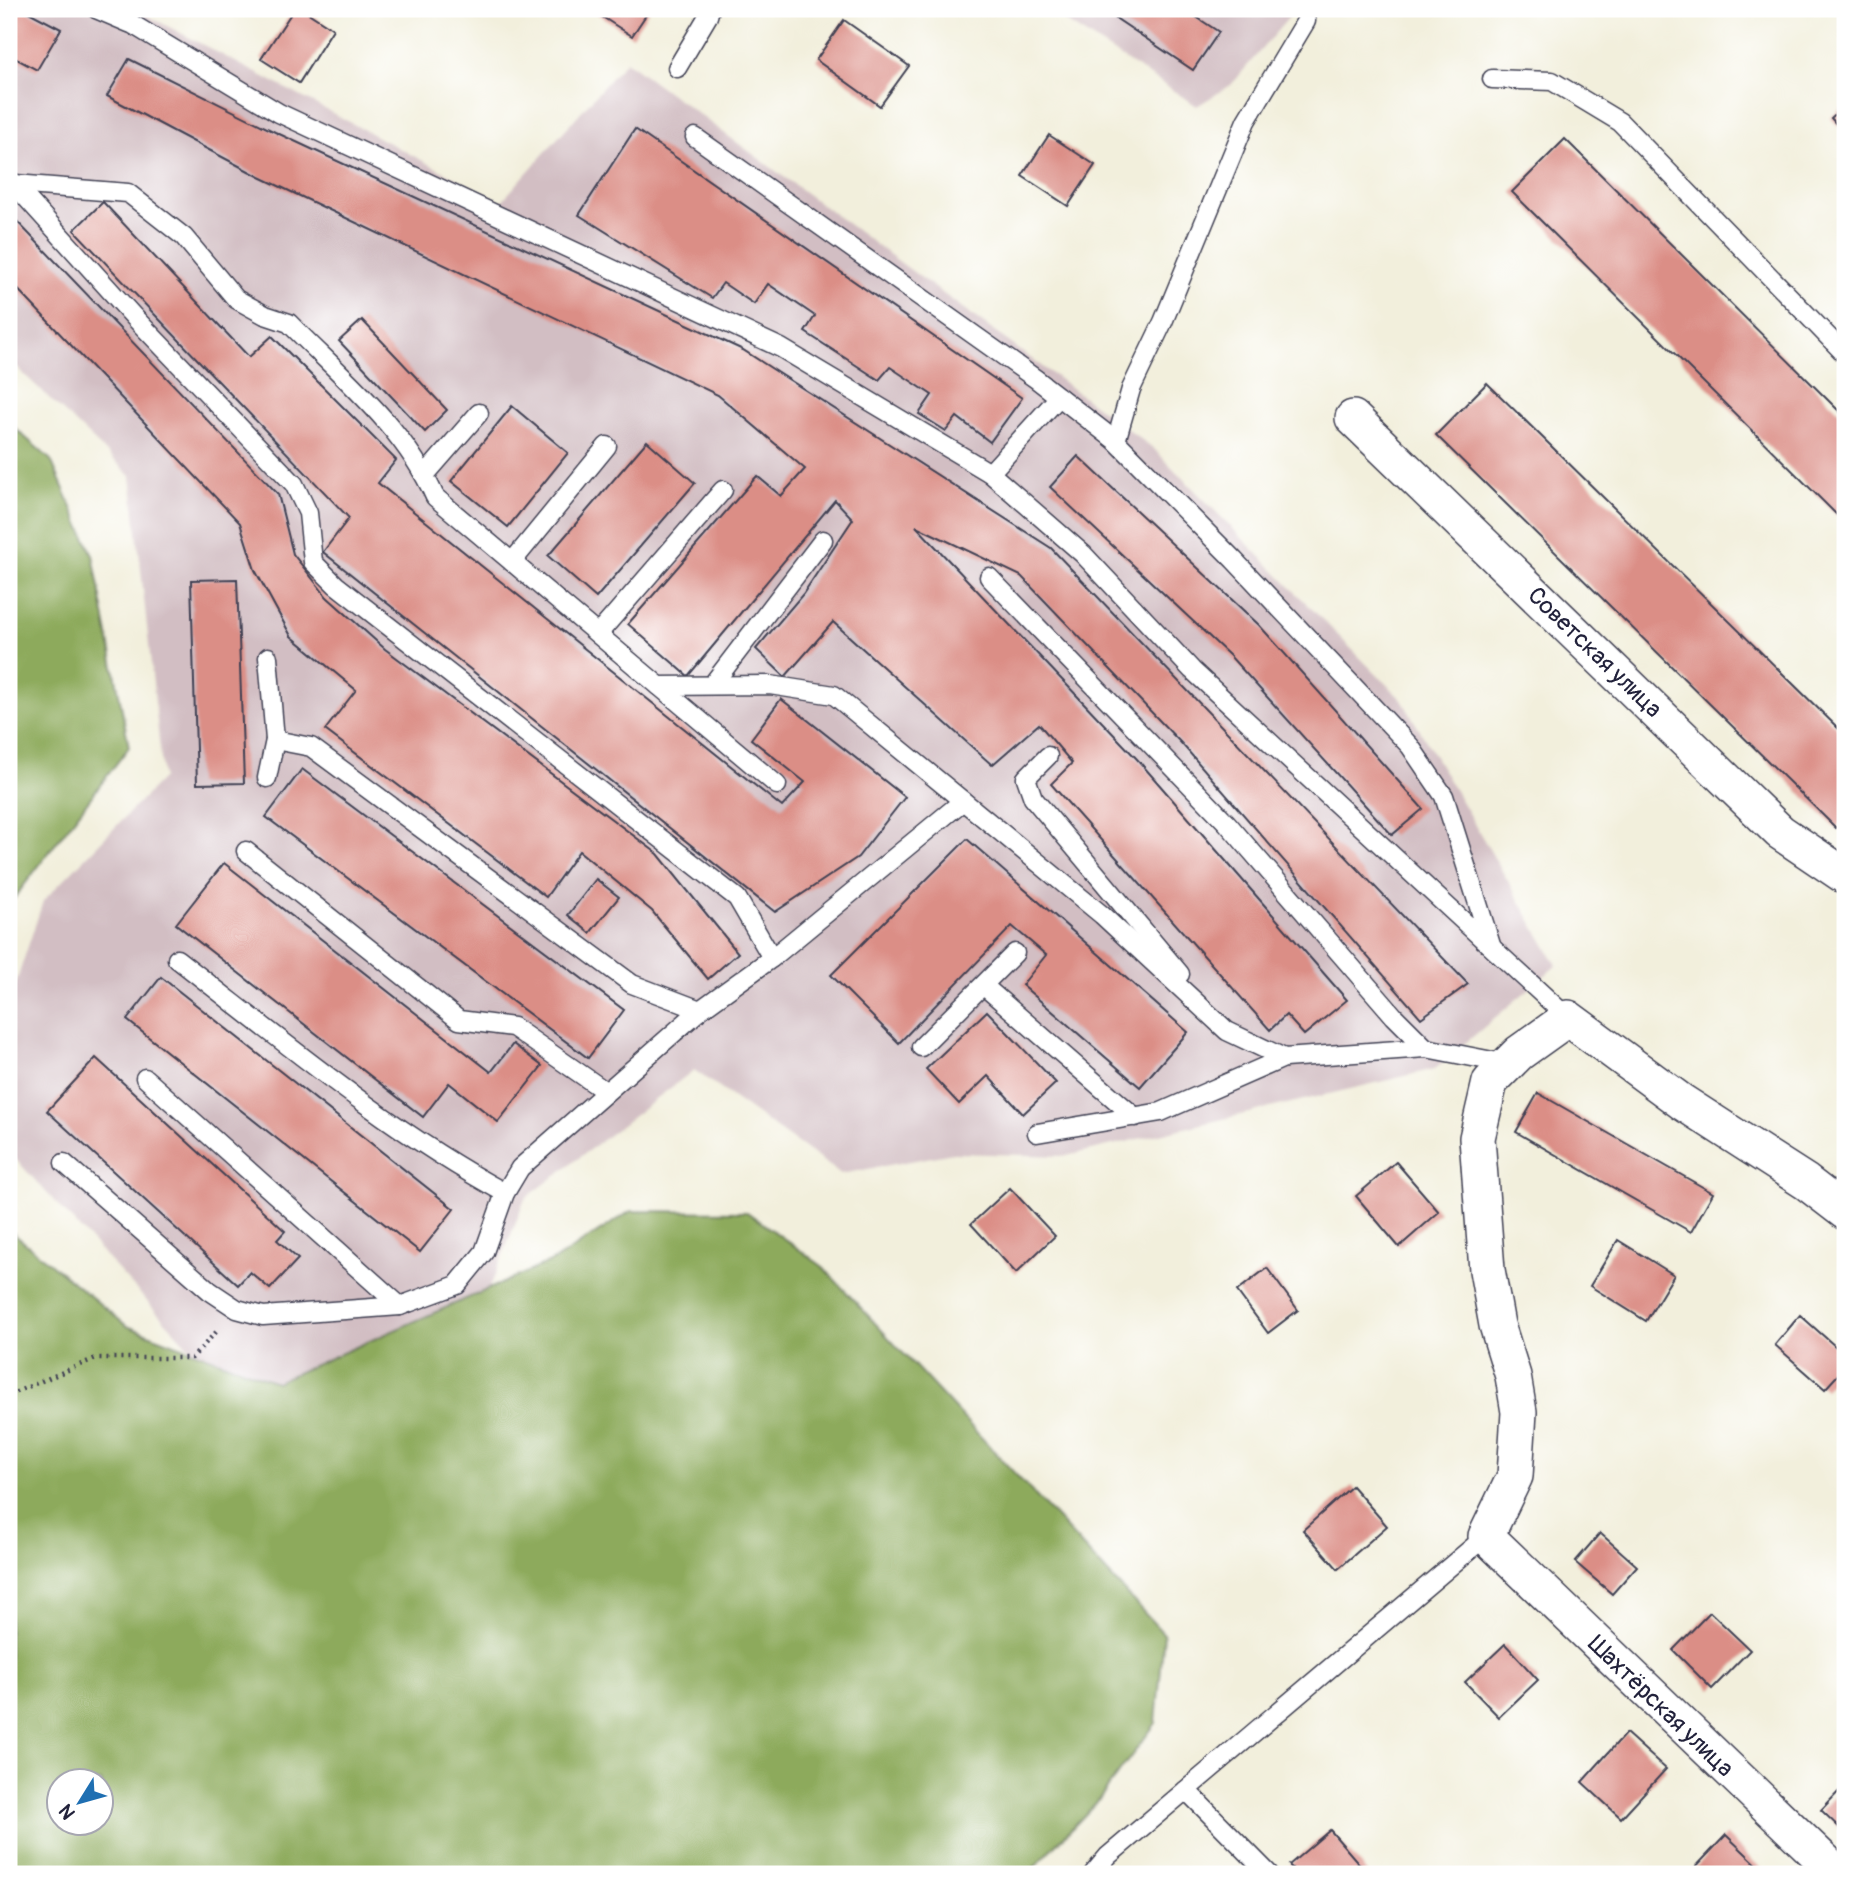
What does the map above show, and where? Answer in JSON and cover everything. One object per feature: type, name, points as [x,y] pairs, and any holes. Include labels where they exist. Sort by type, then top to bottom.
[{"type":"street","name":"Советская улица","points":[[1353,418],[1780,831],[1845,876]]},
{"type":"street","points":[[1486,1536],[1515,1476],[1519,1412],[1513,1376],[1497,1325],[1487,1270],[1477,1138],[1490,1082],[1508,1064],[1568,1018],[1682,1101],[1806,1182],[1845,1212]]},
{"type":"street","name":"Шахтёрская улица","points":[[1486,1536],[1838,1874]]},
{"type":"lane","points":[[96,9],[132,24],[279,113],[782,348],[990,473],[1083,554],[1192,670],[1568,1018]]},
{"type":"lane","points":[[120,9],[132,24]]},
{"type":"lane","points":[[677,68],[710,9]]},
{"type":"lane","points":[[1116,440],[1131,389],[1163,322],[1246,121],[1306,21]]},
{"type":"lane","points":[[1492,79],[1552,81],[1620,122],[1845,354]]},
{"type":"lane","points":[[695,137],[1116,440],[1410,746],[1444,796],[1492,948]]},
{"type":"lane","points":[[12,182],[128,193],[184,237],[236,299],[265,315],[289,323],[402,440],[425,475],[435,497],[778,785]]},
{"type":"lane","points":[[12,182],[134,317],[294,484],[308,513],[313,562],[336,585],[737,898],[772,958]]},
{"type":"lane","points":[[990,473],[1059,397]]},
{"type":"lane","points":[[425,475],[479,413]]},
{"type":"lane","points":[[512,562],[607,446]]},
{"type":"lane","points":[[598,634],[723,490]]},
{"type":"lane","points":[[712,685],[823,540]]},
{"type":"lane","points":[[989,577],[1227,823],[1394,1016],[1426,1048]]},
{"type":"lane","points":[[267,778],[275,740],[268,657]]},
{"type":"lane","points":[[659,685],[770,685],[834,695],[1102,915],[1227,1031],[1284,1058]]},
{"type":"lane","points":[[275,740],[311,747],[632,984],[700,1010]]},
{"type":"lane","points":[[1048,757],[1026,778],[1033,798],[1227,1031]]},
{"type":"lane","points":[[64,1163],[209,1291],[237,1309],[263,1316],[400,1306],[457,1286],[484,1252],[505,1193],[520,1168],[700,1010],[772,958],[963,801]]},
{"type":"lane","points":[[246,851],[459,1020],[513,1027],[605,1091]]},
{"type":"lane","points":[[921,1047],[1015,953]]},
{"type":"lane","points":[[177,959],[366,1104],[459,1168],[505,1193]]},
{"type":"lane","points":[[984,986],[1135,1117]]},
{"type":"lane","points":[[1037,1133],[1161,1112],[1284,1058],[1426,1048],[1508,1064]]},
{"type":"lane","points":[[145,1078],[400,1306]]},
{"type":"lane","points":[[1093,1874],[1108,1856],[1486,1536]]},
{"type":"lane","points":[[1186,1790],[1269,1874]]},
{"type":"path","points":[[9,1395],[96,1358],[192,1358],[237,1309]]},
{"type":"shaded area","points":[[9,9],[135,9],[501,202],[626,61],[1153,448],[1402,700],[1557,965],[1435,1069],[1066,1156],[953,1153],[841,1174],[694,1070],[525,1199],[489,1290],[262,1426],[9,1152],[9,1004],[43,901],[163,778],[131,476],[9,360]]},
{"type":"shaded area","points":[[1046,9],[1296,9],[1231,85],[1197,106]]},
{"type":"green space","points":[[9,423],[51,460],[93,555],[129,747],[9,905]]},
{"type":"green space","points":[[631,1211],[747,1212],[822,1266],[1164,1634],[1156,1723],[1096,1803],[1028,1874],[9,1874],[9,1230],[127,1326],[276,1382],[555,1260]]},
{"type":"building","points":[[9,9],[23,9],[61,29],[37,70],[9,55]]},
{"type":"building","points":[[294,9],[302,9],[333,29],[299,83],[261,59]]},
{"type":"building","points":[[590,9],[650,9],[632,36]]},
{"type":"building","points":[[1102,9],[1184,9],[1219,32],[1193,70]]},
{"type":"building","points":[[844,20],[909,66],[880,106],[816,60]]},
{"type":"building","points":[[129,59],[275,132],[743,350],[1051,548],[1468,984],[1421,1018],[1181,743],[1021,576],[916,526],[1137,759],[1347,1000],[1304,1035],[1286,1015],[1270,1030],[1051,784],[1072,763],[1039,724],[992,765],[833,622],[785,677],[756,649],[803,594],[853,519],[835,500],[688,676],[628,624],[757,476],[781,496],[805,469],[718,395],[260,177],[107,96]]},
{"type":"building","points":[[1845,105],[1845,134],[1831,118]]},
{"type":"building","points":[[635,129],[1022,398],[990,442],[957,417],[946,431],[919,414],[932,395],[890,367],[879,380],[805,332],[815,316],[768,284],[754,304],[723,283],[712,298],[579,215]]},
{"type":"building","points":[[1049,135],[1095,165],[1068,206],[1022,176]]},
{"type":"building","points":[[1565,139],[1845,417],[1845,523],[1512,192]]},
{"type":"building","points":[[103,202],[249,357],[272,336],[396,460],[378,483],[782,807],[805,782],[751,739],[781,699],[905,797],[858,857],[775,912],[323,552],[349,518],[74,230]]},
{"type":"building","points":[[9,213],[278,494],[293,554],[327,597],[385,649],[658,854],[738,953],[708,979],[652,911],[579,851],[546,897],[325,730],[356,690],[291,636],[255,570],[240,523],[9,280]]},
{"type":"building","points":[[362,320],[447,410],[425,432],[339,341]]},
{"type":"building","points":[[1487,383],[1845,735],[1845,819],[1836,828],[1436,435]]},
{"type":"building","points":[[512,406],[568,453],[508,527],[451,481]]},
{"type":"building","points":[[647,441],[695,483],[596,598],[548,556]]},
{"type":"building","points":[[1078,456],[1259,625],[1423,809],[1392,835],[1230,656],[1050,487]]},
{"type":"building","points":[[237,579],[244,783],[197,784],[191,580]]},
{"type":"building","points":[[302,769],[624,1010],[588,1058],[266,817]]},
{"type":"building","points":[[967,839],[1188,1032],[1140,1087],[1022,985],[1046,955],[1012,926],[899,1043],[831,975]]},
{"type":"building","points":[[224,863],[491,1072],[513,1044],[542,1066],[498,1122],[449,1083],[423,1117],[176,924]]},
{"type":"building","points":[[596,879],[619,897],[590,933],[568,915]]},
{"type":"building","points":[[161,977],[454,1209],[420,1252],[127,1020]]},
{"type":"building","points":[[987,1011],[1056,1083],[1023,1114],[988,1076],[959,1104],[926,1069]]},
{"type":"building","points":[[96,1058],[285,1231],[277,1240],[298,1259],[270,1289],[250,1272],[238,1285],[47,1111]]},
{"type":"building","points":[[1538,1093],[1713,1193],[1691,1232],[1516,1132]]},
{"type":"building","points":[[1396,1162],[1439,1212],[1399,1247],[1356,1196]]},
{"type":"building","points":[[1010,1188],[1055,1236],[1016,1273],[971,1224]]},
{"type":"building","points":[[1618,1240],[1674,1275],[1646,1321],[1590,1286]]},
{"type":"building","points":[[1267,1268],[1298,1310],[1268,1333],[1237,1291]]},
{"type":"building","points":[[1800,1315],[1845,1355],[1845,1367],[1825,1389],[1775,1345]]},
{"type":"building","points":[[1352,1486],[1387,1526],[1338,1569],[1303,1530]]},
{"type":"building","points":[[1600,1533],[1637,1566],[1612,1594],[1575,1562]]},
{"type":"building","points":[[1710,1612],[1750,1650],[1712,1689],[1673,1650]]},
{"type":"building","points":[[1505,1644],[1538,1680],[1499,1717],[1465,1682]]},
{"type":"building","points":[[1626,1733],[1666,1769],[1621,1818],[1582,1782]]},
{"type":"building","points":[[1845,1785],[1845,1833],[1821,1810]]},
{"type":"building","points":[[1330,1830],[1368,1874],[1297,1874],[1289,1865]]},
{"type":"building","points":[[1726,1835],[1767,1874],[1689,1874]]}]
